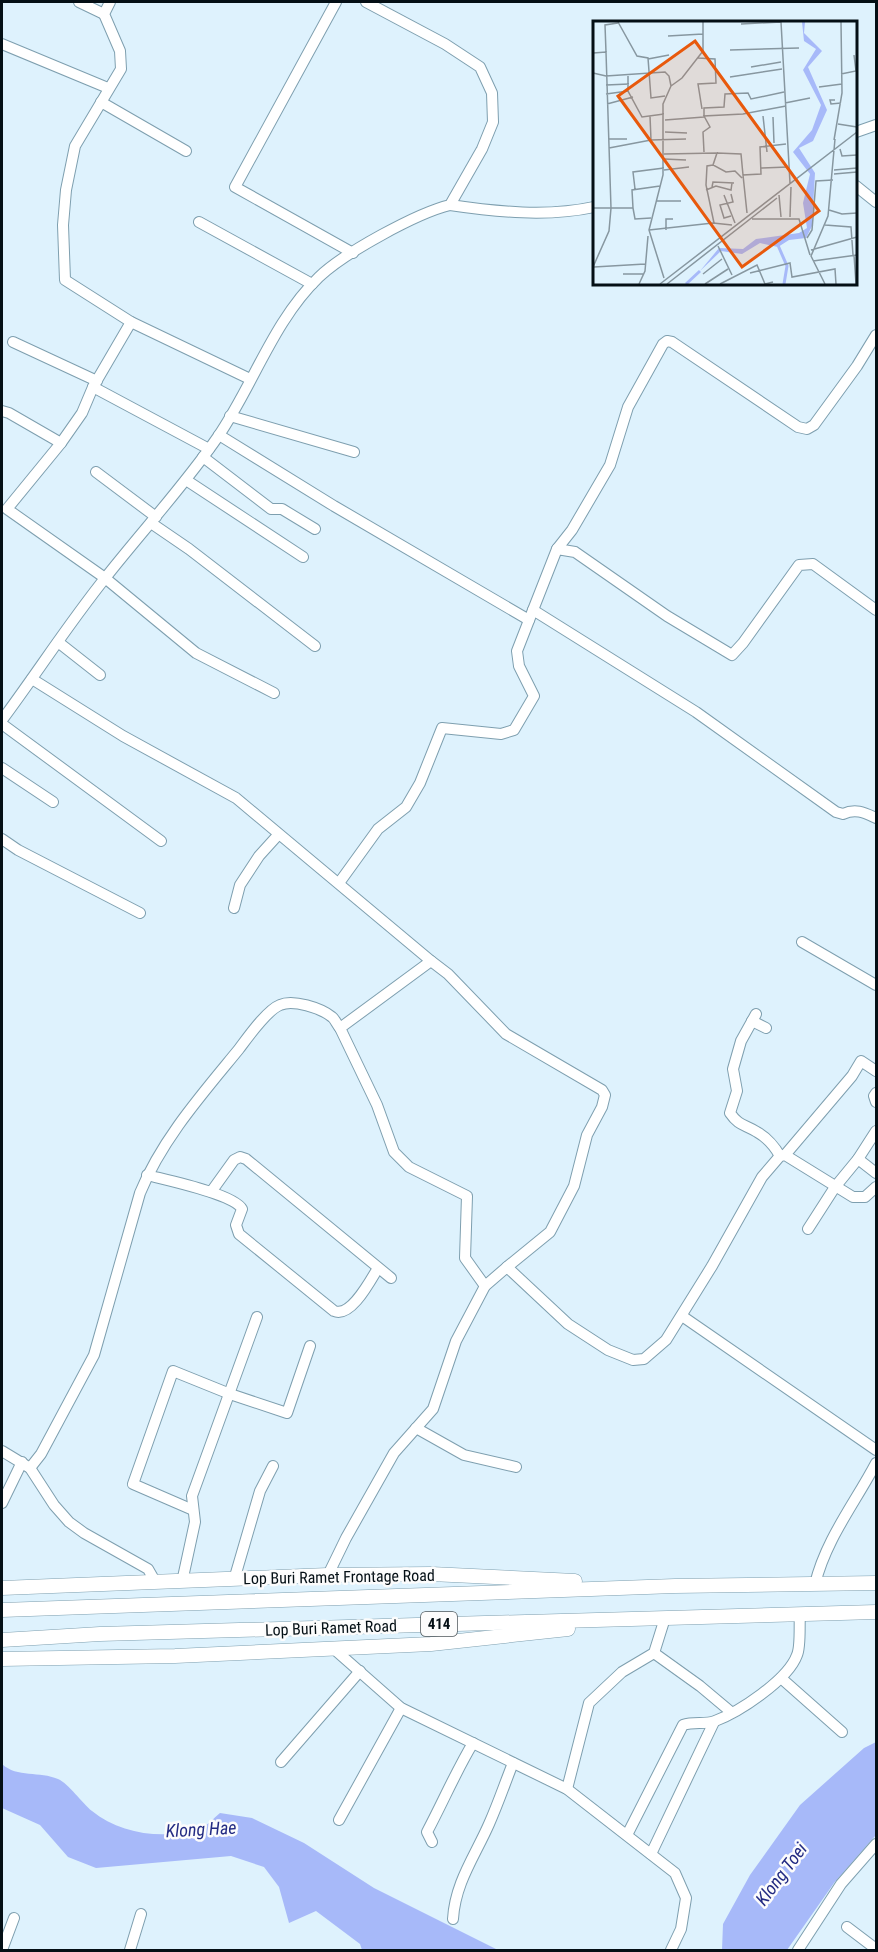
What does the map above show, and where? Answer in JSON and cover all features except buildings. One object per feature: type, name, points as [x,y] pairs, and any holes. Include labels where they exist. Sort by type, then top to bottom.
[{"type":"main road","name":"Lop Buri Ramet Frontage Road","points":[[2,1588],[328,1575],[431,1574],[675,1586]]},
{"type":"main road","name":"Lop Buri Ramet Road","points":[[2,1610],[675,1586],[876,1583]]},
{"type":"main road","points":[[100,1608],[100,1634]]},
{"type":"main road","name":"Lop Buri Ramet Road","points":[[2,1640],[100,1634],[876,1612]]},
{"type":"main road","name":"414","points":[[2,1659],[175,1656],[431,1644],[665,1618]]},
{"type":"street","points":[[79,2],[104,14],[120,51],[121,69],[75,146],[66,190],[63,225],[65,280],[131,322],[250,379]]},
{"type":"street","points":[[104,14],[110,2]]},
{"type":"street","points":[[336,2],[235,186],[353,253]]},
{"type":"street","points":[[366,2],[445,44],[480,67],[492,93],[493,122],[477,157],[450,205]]},
{"type":"street","points":[[2,44],[108,88]]},
{"type":"street","points":[[100,102],[186,151]]},
{"type":"street","points":[[857,131],[876,125]]},
{"type":"street","points":[[857,188],[876,202]]},
{"type":"street","points":[[161,842],[2,722],[105,578],[186,480],[219,435],[295,304],[321,275],[353,253],[432,210],[450,205],[502,212],[580,210],[593,207]]},
{"type":"street","points":[[199,222],[312,284]]},
{"type":"street","points":[[131,322],[95,384],[82,413],[61,443],[4,508],[105,578],[196,653],[274,693]]},
{"type":"street","points":[[339,883],[378,829],[406,807],[420,783],[442,728],[501,734],[514,730],[534,696],[519,666],[516,651],[557,549],[572,530],[610,465],[628,406],[663,344],[667,341],[672,342],[798,427],[807,429],[814,425],[857,366],[876,335]]},
{"type":"street","points":[[13,342],[95,384],[206,453],[271,509],[282,509],[315,529]]},
{"type":"street","points":[[2,411],[61,443]]},
{"type":"street","points":[[230,416],[354,452]]},
{"type":"street","points":[[219,435],[334,506],[531,615],[696,712],[836,812],[843,814],[851,810],[859,811],[876,818]]},
{"type":"street","points":[[96,472],[189,549],[315,646]]},
{"type":"street","points":[[186,480],[303,557]]},
{"type":"street","points":[[557,549],[575,552],[667,616],[732,655],[799,565],[813,564],[876,610]]},
{"type":"street","points":[[58,642],[100,675]]},
{"type":"street","points":[[32,679],[123,736],[236,798],[448,974],[506,1034],[602,1090],[605,1095],[602,1107],[587,1135],[574,1186],[550,1232],[485,1286],[456,1341],[434,1409],[394,1453],[328,1575]]},
{"type":"street","points":[[2,768],[53,802]]},
{"type":"street","points":[[234,908],[240,885],[259,856],[278,835]]},
{"type":"street","points":[[2,839],[18,850],[140,913]]},
{"type":"street","points":[[802,942],[876,985]]},
{"type":"street","points":[[340,1028],[431,961]]},
{"type":"street","points":[[2,1503],[26,1465],[41,1454],[94,1355],[147,1175],[202,1095],[260,1023],[279,1005],[293,1002],[303,1004],[332,1017],[340,1028],[377,1104],[394,1152],[409,1167],[467,1196],[465,1258],[485,1286]]},
{"type":"street","points":[[766,1028],[754,1017],[741,1041],[733,1069],[737,1091],[730,1113],[737,1123],[758,1132],[783,1155],[853,1197],[865,1197],[876,1187]]},
{"type":"street","points":[[507,1267],[568,1324],[608,1350],[633,1360],[644,1359],[666,1340],[682,1316],[762,1177],[852,1076],[861,1061],[876,1071]]},
{"type":"street","points":[[876,1093],[874,1096],[876,1102]]},
{"type":"street","points":[[808,1229],[876,1131]]},
{"type":"street","points":[[211,1192],[234,1160],[240,1157],[246,1159],[391,1278]]},
{"type":"street","points":[[858,1159],[876,1173]]},
{"type":"street","points":[[147,1175],[211,1192],[239,1204],[242,1209],[236,1225],[239,1234],[340,1314],[346,1312],[366,1288],[378,1268]]},
{"type":"street","points":[[682,1316],[876,1450]]},
{"type":"street","points":[[182,1582],[195,1522],[192,1496],[258,1317]]},
{"type":"street","points":[[193,1510],[133,1484],[173,1371],[230,1394],[287,1413],[310,1346]]},
{"type":"street","points":[[416,1428],[464,1455],[516,1467]]},
{"type":"street","points":[[2,1451],[26,1465],[69,1522],[148,1569],[156,1583]]},
{"type":"street","points":[[814,1584],[820,1562],[876,1463]]},
{"type":"street","points":[[234,1580],[260,1491],[273,1466]]},
{"type":"street","points":[[627,1835],[683,1725],[714,1722],[763,1693],[782,1678],[797,1655],[800,1614]]},
{"type":"street","points":[[567,1789],[590,1703],[622,1672],[654,1653],[665,1618]]},
{"type":"street","points":[[334,1649],[401,1708],[567,1789],[675,1873],[686,1898],[681,1929],[671,1950]]},
{"type":"street","points":[[654,1653],[709,1692],[731,1712]]},
{"type":"street","points":[[281,1762],[360,1671]]},
{"type":"street","points":[[782,1678],[842,1732]]},
{"type":"street","points":[[339,1820],[401,1708]]},
{"type":"street","points":[[651,1854],[714,1722]]},
{"type":"street","points":[[432,1842],[427,1832],[449,1792],[460,1764],[473,1743]]},
{"type":"street","points":[[453,1919],[454,1901],[460,1882],[490,1823],[513,1763]]},
{"type":"street","points":[[798,1950],[841,1884],[876,1844]]},
{"type":"street","points":[[130,1950],[141,1914]]},
{"type":"street","points":[[2,1950],[14,1918]]},
{"type":"street","points":[[847,1927],[876,1949]]},
{"type":"water","name":"Klong Toei","points":[[876,1742],[876,1835],[834,1883],[787,1950],[722,1950],[723,1924],[750,1875],[800,1805],[864,1748]]},
{"type":"water","name":"Klong Hae","points":[[2,1764],[22,1773],[58,1779],[103,1819],[129,1830],[157,1834],[185,1832],[198,1829],[220,1813],[252,1818],[304,1843],[374,1888],[498,1950],[362,1950],[360,1944],[316,1911],[289,1923],[279,1887],[264,1867],[231,1856],[96,1868],[68,1857],[40,1825],[2,1808]]}]
